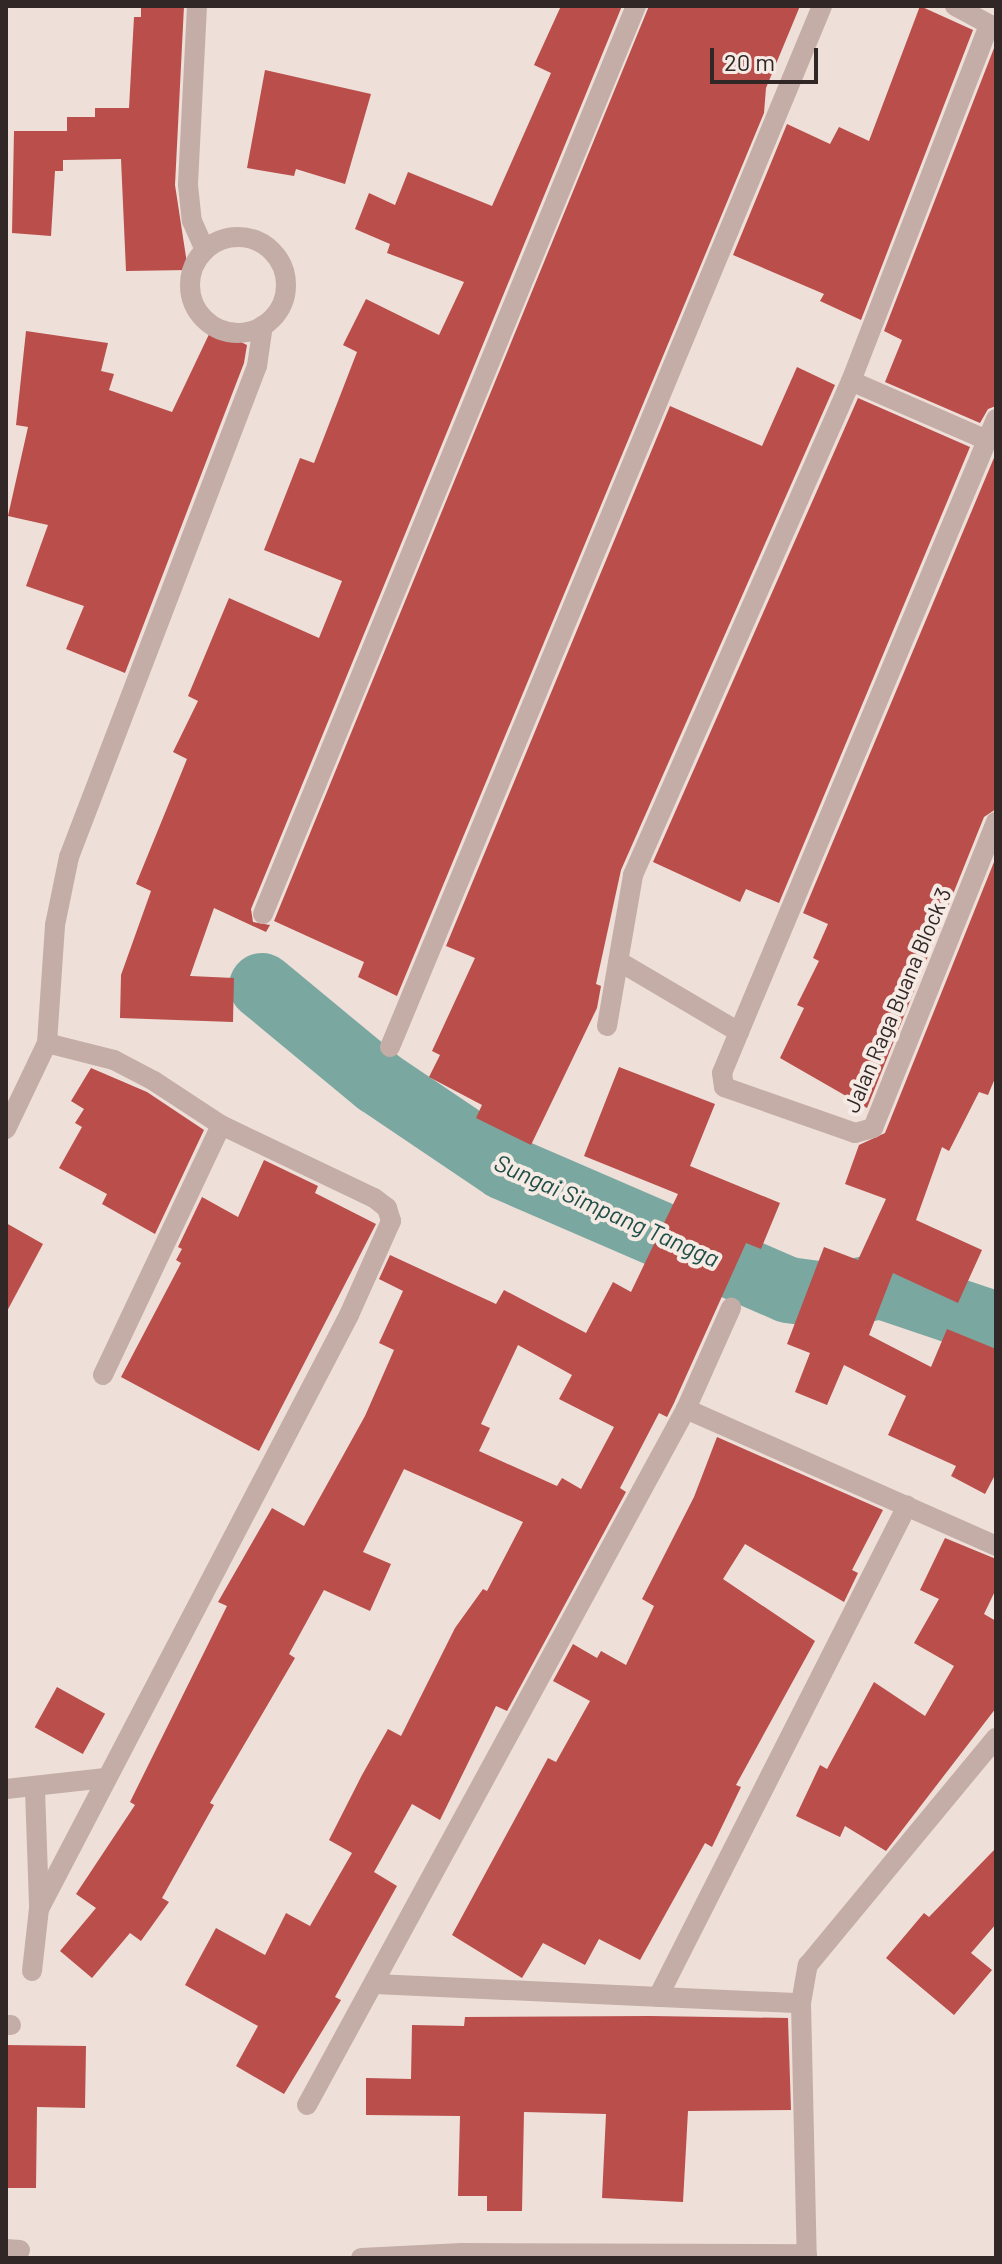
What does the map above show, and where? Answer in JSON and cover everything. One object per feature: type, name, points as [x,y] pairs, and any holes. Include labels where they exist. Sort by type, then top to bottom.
[{"type":"street","points":[[197,6],[188,185],[192,221],[205,250]]},
{"type":"street","points":[[263,914],[636,6]]},
{"type":"street","points":[[390,1047],[822,6]]},
{"type":"street","points":[[607,1026],[633,875],[851,381],[992,26],[955,6]]},
{"type":"street","points":[[6,1129],[47,1043],[55,925],[69,857],[257,366],[263,325],[283,300],[286,285],[276,255],[249,238],[233,237],[205,250],[190,278],[191,293],[205,320],[233,333],[263,325]]},
{"type":"street","points":[[851,381],[987,440]]},
{"type":"street","points":[[620,962],[739,1032],[996,419]]},
{"type":"street","name":"Jalan Raga Buana Block 3","points":[[739,1032],[722,1073],[724,1087],[855,1133],[873,1128],[996,822]]},
{"type":"street","points":[[39,1909],[349,1315],[391,1221],[387,1208],[374,1198],[221,1125],[114,1060],[47,1043]]},
{"type":"street","points":[[103,1375],[221,1125]]},
{"type":"street","points":[[307,2105],[686,1409],[731,1308]]},
{"type":"street","points":[[686,1409],[996,1546]]},
{"type":"street","points":[[658,1997],[907,1506]]},
{"type":"street","points":[[361,2258],[462,2253],[807,2256],[801,2003],[808,1965],[996,1738]]},
{"type":"street","points":[[6,1789],[35,1790],[105,1778]]},
{"type":"street","points":[[32,1971],[39,1909],[35,1790]]},
{"type":"street","points":[[375,1984],[801,2003]]},
{"type":"building","points":[[141,6],[184,6],[175,185],[188,270],[126,271],[121,159],[63,160],[63,171],[55,171],[51,236],[12,233],[14,131],[67,131],[67,117],[95,117],[95,108],[129,108],[134,17],[141,17]]},
{"type":"building","points":[[561,6],[622,6],[251,909],[253,922],[270,925],[266,932],[214,908],[190,976],[234,978],[233,1022],[120,1018],[121,975],[151,891],[136,884],[187,759],[173,752],[198,701],[188,696],[229,598],[319,638],[342,581],[264,550],[300,458],[314,463],[357,352],[343,345],[366,299],[439,335],[464,282],[387,253],[390,244],[355,229],[369,193],[395,205],[408,172],[492,206],[551,73],[534,65]]},
{"type":"building","points":[[649,6],[800,6],[766,88],[764,113],[397,996],[358,977],[364,962],[274,921]]},
{"type":"building","points":[[920,6],[973,30],[861,320],[820,301],[824,294],[733,255],[787,124],[830,144],[839,127],[869,141]]},
{"type":"building","points":[[996,43],[996,406],[988,409],[980,423],[885,382],[902,340],[884,331]]},
{"type":"building","points":[[265,70],[371,94],[345,184],[296,169],[294,176],[247,168]]},
{"type":"building","points":[[212,328],[247,345],[244,363],[125,673],[66,649],[84,606],[26,586],[48,525],[8,516],[28,427],[16,425],[26,331],[108,343],[101,371],[114,374],[109,390],[172,412]]},
{"type":"building","points":[[797,367],[835,385],[621,870],[596,984],[601,986],[597,1008],[531,1145],[476,1118],[482,1105],[429,1077],[440,1055],[432,1051],[475,958],[446,946],[670,406],[762,446]]},
{"type":"building","points":[[858,398],[970,447],[779,903],[746,889],[740,902],[653,862]]},
{"type":"building","points":[[996,453],[996,809],[984,817],[867,1108],[780,1058],[804,1008],[797,1005],[819,961],[813,958],[828,924],[803,913]]},
{"type":"building","points":[[996,857],[996,1076],[988,1095],[979,1092],[949,1151],[942,1147],[916,1220],[982,1250],[958,1303],[893,1273],[869,1335],[931,1367],[947,1329],[996,1349],[996,1473],[985,1494],[951,1476],[956,1466],[888,1435],[906,1396],[844,1365],[827,1405],[795,1392],[810,1353],[787,1344],[824,1247],[858,1260],[886,1199],[845,1184],[859,1145],[885,1133]]},
{"type":"building","points":[[619,1067],[715,1104],[690,1166],[780,1203],[761,1249],[746,1243],[667,1417],[659,1413],[620,1488],[626,1492],[507,1711],[496,1706],[440,1820],[412,1804],[374,1872],[397,1886],[335,1997],[341,2000],[284,2094],[236,2066],[258,2026],[185,1985],[216,1928],[265,1955],[286,1913],[310,1926],[352,1853],[329,1840],[362,1775],[388,1729],[401,1736],[455,1628],[483,1589],[487,1591],[523,1522],[404,1469],[363,1552],[391,1564],[370,1611],[324,1590],[289,1654],[295,1658],[210,1803],[214,1805],[162,1898],[169,1902],[141,1941],[130,1933],[92,1978],[60,1951],[96,1908],[76,1894],[135,1805],[130,1802],[227,1606],[218,1602],[272,1508],[304,1526],[365,1416],[394,1350],[379,1343],[403,1291],[379,1279],[390,1255],[496,1304],[504,1290],[586,1333],[613,1282],[631,1292],[678,1194],[584,1156]],"holes":[[[518,1345],[572,1375],[559,1399],[614,1427],[581,1489],[562,1478],[557,1486],[479,1451],[490,1428],[481,1424]]]},
{"type":"building","points":[[91,1068],[147,1092],[204,1130],[155,1234],[102,1204],[107,1194],[59,1168],[82,1127],[75,1123],[84,1109],[71,1101]]},
{"type":"building","points":[[264,1160],[318,1186],[315,1193],[376,1224],[259,1451],[121,1377],[181,1263],[176,1260],[182,1249],[178,1247],[202,1197],[238,1217]]},
{"type":"building","points":[[6,1223],[43,1244],[6,1313]]},
{"type":"building","points":[[717,1437],[883,1510],[852,1570],[858,1573],[844,1602],[745,1544],[723,1579],[815,1641],[736,1785],[741,1787],[712,1847],[705,1843],[640,1960],[599,1939],[585,1965],[543,1943],[522,1978],[452,1935],[548,1758],[556,1762],[590,1701],[553,1681],[573,1644],[597,1658],[601,1651],[626,1665],[654,1606],[642,1599],[694,1497]]},
{"type":"building","points":[[945,1538],[996,1559],[996,1589],[984,1614],[996,1621],[996,1708],[886,1851],[845,1826],[840,1837],[796,1816],[820,1765],[827,1769],[874,1682],[925,1716],[954,1666],[914,1643],[939,1599],[920,1590]]},
{"type":"building","points":[[57,1687],[105,1714],[83,1754],[35,1727]]},
{"type":"building","points":[[996,1848],[996,1924],[971,1953],[992,1970],[954,2015],[886,1958],[924,1913],[929,1917]]},
{"type":"building","points":[[465,2017],[788,2018],[791,2110],[688,2111],[683,2202],[602,2198],[606,2114],[524,2112],[522,2211],[487,2211],[487,2196],[458,2196],[460,2116],[366,2115],[366,2078],[411,2079],[412,2025],[464,2026]]},
{"type":"building","points":[[6,2045],[86,2046],[85,2108],[37,2107],[36,2188],[6,2188]]},
{"type":"waterway","name":"Sungai Simpang Tangga","points":[[262,986],[378,1082],[504,1167],[788,1290],[833,1296],[881,1286],[996,1325]]}]
